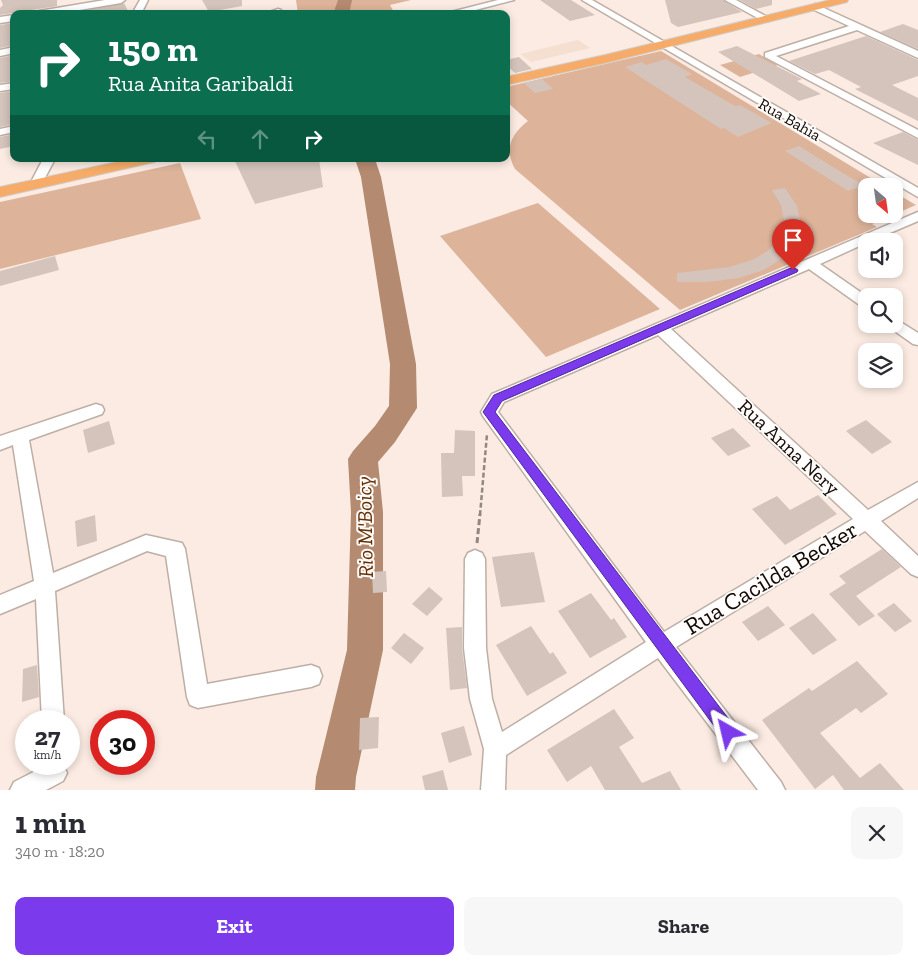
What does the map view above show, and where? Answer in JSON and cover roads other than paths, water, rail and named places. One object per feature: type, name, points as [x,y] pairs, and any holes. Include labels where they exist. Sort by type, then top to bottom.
[{"type":"main road","points":[[510,80],[817,3],[843,0]]},
{"type":"main road","points":[[510,74],[659,42]]},
{"type":"main road","points":[[0,192],[38,179],[104,162]]},
{"type":"main road","points":[[0,184],[133,162]]},
{"type":"street","points":[[62,10],[121,0]]},
{"type":"street","points":[[465,10],[510,0]]},
{"type":"street","name":"Rua Bahia","points":[[586,0],[918,193]]},
{"type":"street","points":[[730,0],[762,17]]},
{"type":"street","points":[[817,3],[857,27],[918,54]]},
{"type":"street","points":[[857,27],[768,55],[918,135]]},
{"type":"street","points":[[38,179],[47,162]]},
{"type":"street","points":[[773,790],[661,645],[493,405],[659,327],[916,218]]},
{"type":"street","points":[[810,262],[858,297]]},
{"type":"street","name":"Rua Anna Nery","points":[[659,327],[918,568]]},
{"type":"street","points":[[903,329],[918,340]]},
{"type":"street","points":[[0,443],[96,410]]},
{"type":"street","points":[[20,436],[45,585],[52,710]]},
{"type":"street","name":"Rua Cacilda Becker","points":[[495,749],[661,645],[918,489]]},
{"type":"street","points":[[0,605],[146,543],[175,550],[198,698],[311,676]]},
{"type":"street","points":[[475,559],[475,648],[481,699],[495,749],[493,790]]},
{"type":"street","points":[[22,790],[55,776]]},
{"type":"waterway","name":"Rio M'Boicy","points":[[342,10],[345,0]]},
{"type":"waterway","name":"Rio M'Boicy","points":[[335,790],[336,777],[365,650],[367,512],[363,459],[385,434],[403,408],[403,364],[371,177],[366,162]]}]
